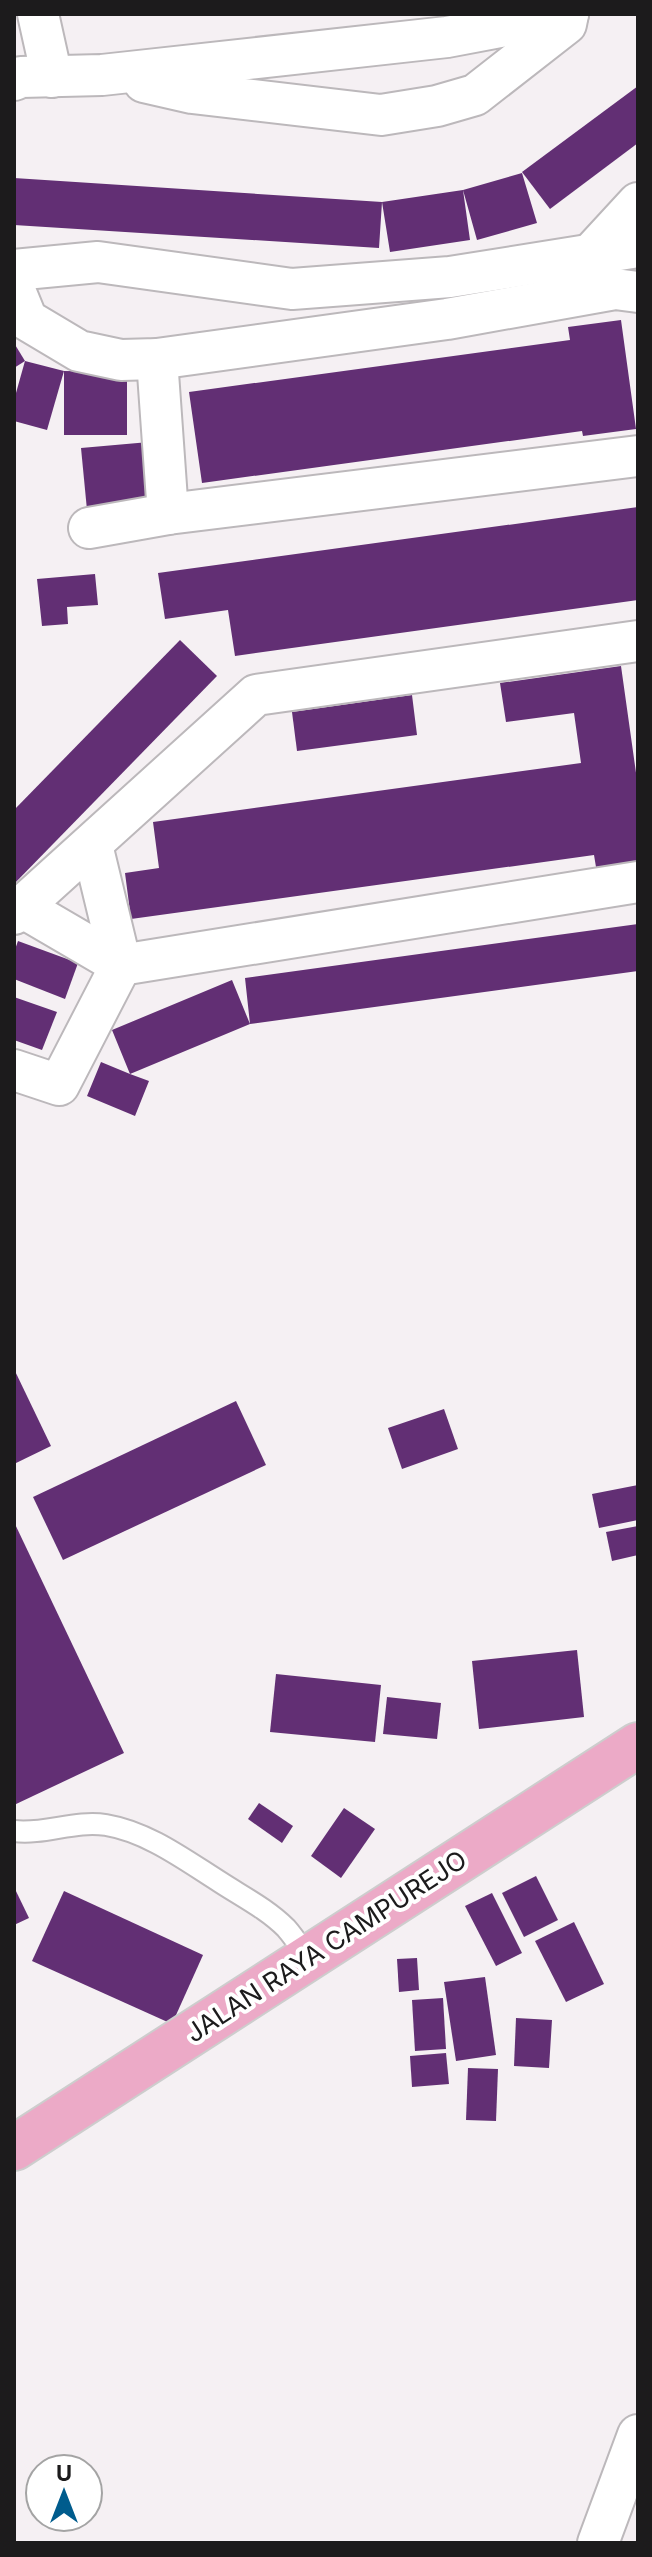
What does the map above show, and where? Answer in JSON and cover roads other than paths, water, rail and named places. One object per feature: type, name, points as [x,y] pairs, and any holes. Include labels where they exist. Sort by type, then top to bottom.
[{"type":"main road","name":"JALAN RAYA CAMPUREJO","points":[[14,2148],[638,1745]]},
{"type":"street","points":[[38,14],[33,78],[113,74],[447,37],[568,14],[566,24],[475,95],[437,106],[381,115],[192,93],[113,74]]},
{"type":"street","points":[[591,254],[638,203]]},
{"type":"street","points":[[14,270],[98,262],[292,289],[450,277],[638,247]]},
{"type":"street","points":[[447,319],[450,277]]},
{"type":"street","points":[[14,288],[27,320],[79,351],[121,360],[157,359],[447,319],[615,289],[638,292]]},
{"type":"street","points":[[157,359],[168,514]]},
{"type":"street","points":[[89,528],[168,514],[638,456]]},
{"type":"street","points":[[638,641],[256,695],[17,910],[121,965],[638,882]]},
{"type":"street","points":[[14,1070],[59,1085],[121,965],[92,845]]},
{"type":"street","points":[[598,2543],[638,2435]]},
{"type":"lane","points":[[14,1831],[28,1833],[104,1825],[136,1833],[268,1913],[287,1930],[308,1958]]}]
